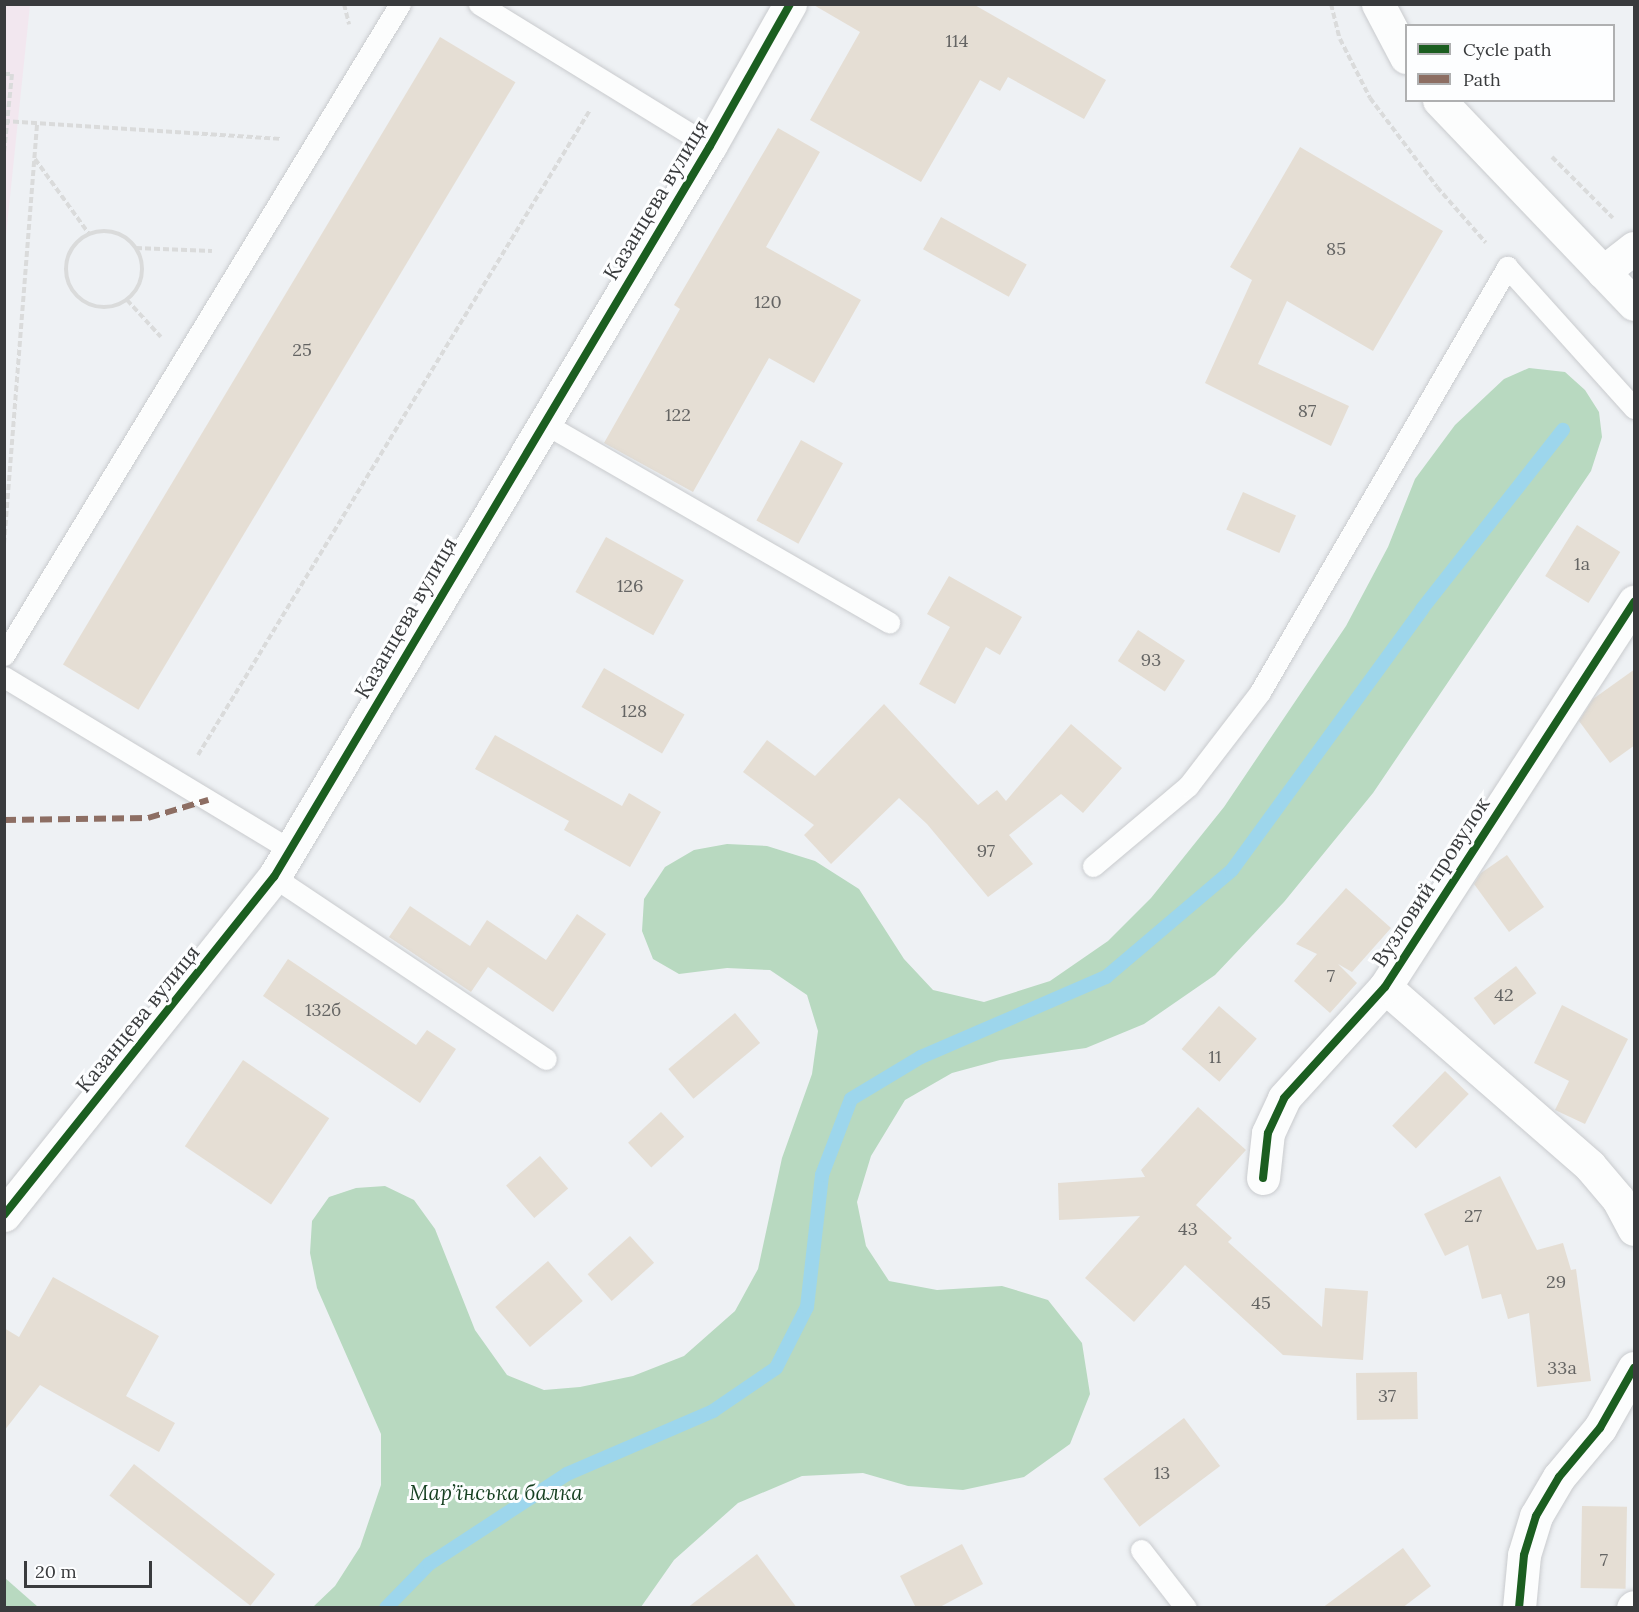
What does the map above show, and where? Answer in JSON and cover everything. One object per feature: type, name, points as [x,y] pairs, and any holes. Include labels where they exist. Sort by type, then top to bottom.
[{"type":"street","name":"Казанцева вулиця","points":[[4,1215],[274,877],[542,422],[710,146],[790,4]]},
{"type":"street","points":[[1378,4],[1405,53]]},
{"type":"street","points":[[1441,102],[1635,304]]},
{"type":"street","points":[[1602,272],[1626,235]]},
{"type":"street","name":"Вузловий провулок","points":[[1263,1178],[1268,1133],[1284,1098],[1385,987],[1635,602]]},
{"type":"street","name":"Вузловий провулок","points":[[1385,987],[1590,1166],[1618,1199],[1635,1229]]},
{"type":"street","points":[[1519,1608],[1524,1555],[1536,1516],[1559,1476],[1600,1428],[1635,1368]]},
{"type":"lane","points":[[4,655],[400,4]]},
{"type":"lane","points":[[479,4],[710,146]]},
{"type":"lane","points":[[1093,866],[1188,786],[1260,692],[1507,267],[1635,408]]},
{"type":"lane","points":[[542,422],[889,622]]},
{"type":"lane","points":[[4,677],[291,850]]},
{"type":"lane","points":[[274,877],[546,1059]]},
{"type":"lane","points":[[1141,1550],[1186,1608]]},
{"type":"path","points":[[1331,4],[1340,39],[1370,98],[1437,187],[1507,267]]},
{"type":"path","points":[[4,74],[12,74],[4,153]]},
{"type":"path","points":[[180,783],[607,82]]},
{"type":"path","points":[[6,121],[316,141]]},
{"type":"path","points":[[4,544],[37,123]]},
{"type":"path","points":[[1550,155],[1626,235]]},
{"type":"path","points":[[34,158],[89,234]]},
{"type":"path","points":[[114,232],[136,248],[141,258],[141,281],[127,300],[100,307],[75,295],[65,268],[68,254],[89,234],[114,232]]},
{"type":"path","points":[[136,248],[249,253]]},
{"type":"path","points":[[127,300],[183,361]]},
{"type":"shaded area","points":[[4,5],[30,5],[5,245]]},
{"type":"green space","name":"Мар’їнська балка","points":[[1529,368],[1565,372],[1585,390],[1599,412],[1602,437],[1591,471],[1373,793],[1284,902],[1215,975],[1144,1024],[1086,1048],[1000,1060],[952,1073],[905,1100],[871,1156],[857,1202],[866,1246],[889,1281],[937,1290],[1002,1286],[1048,1300],[1082,1343],[1090,1394],[1070,1444],[1024,1477],[963,1490],[908,1486],[863,1473],[802,1476],[738,1503],[674,1560],[641,1607],[313,1607],[335,1586],[360,1547],[381,1485],[381,1434],[317,1288],[310,1253],[312,1221],[329,1197],[356,1188],[385,1186],[414,1200],[435,1229],[475,1330],[507,1375],[544,1390],[580,1387],[633,1376],[684,1356],[735,1311],[758,1269],[782,1158],[812,1074],[818,1031],[807,995],[770,970],[727,968],[679,974],[653,959],[642,931],[644,899],[665,867],[694,850],[727,844],[767,846],[815,861],[859,889],[904,959],[933,990],[984,1002],[1050,981],[1108,941],[1151,898],[1224,807],[1346,626],[1388,547],[1415,479],[1455,425],[1504,379]]},
{"type":"green space","points":[[5,1578],[38,1607],[5,1607]]},
{"type":"building","points":[[812,4],[973,4],[1106,80],[1084,119],[1008,77],[1000,91],[980,80],[921,182],[810,120],[860,32]]},
{"type":"building","points":[[440,37],[515,82],[138,710],[63,664]]},
{"type":"building","points":[[778,128],[820,152],[766,247],[861,300],[814,383],[769,358],[693,492],[604,443],[680,309],[674,305]]},
{"type":"building","points":[[1300,147],[1443,231],[1373,351],[1287,301],[1258,364],[1349,406],[1331,446],[1205,383],[1252,280],[1230,267]]},
{"type":"building","points":[[941,217],[1027,265],[1009,297],[923,249]]},
{"type":"building","points":[[801,440],[843,463],[798,544],[756,520]]},
{"type":"building","points":[[1243,492],[1296,516],[1279,553],[1226,529]]},
{"type":"building","points":[[1577,525],[1620,552],[1588,603],[1545,576]]},
{"type":"building","points":[[606,537],[684,580],[653,635],[575,592]]},
{"type":"building","points":[[949,576],[1022,617],[1000,655],[986,647],[955,704],[919,684],[950,627],[927,614]]},
{"type":"building","points":[[1138,630],[1185,660],[1165,692],[1118,661]]},
{"type":"building","points":[[604,668],[685,714],[662,753],[582,707]]},
{"type":"building","points":[[1635,669],[1635,745],[1610,763],[1579,721],[1593,699]]},
{"type":"building","points":[[884,704],[978,805],[997,790],[1006,801],[1071,724],[1122,768],[1083,813],[1061,794],[1009,835],[1033,864],[988,897],[927,824],[899,798],[831,864],[804,835],[814,825],[743,772],[767,740],[815,776]]},
{"type":"building","points":[[495,735],[622,806],[629,793],[661,812],[630,867],[564,830],[569,821],[475,769]]},
{"type":"building","points":[[1507,855],[1544,907],[1509,932],[1474,884],[1481,873]]},
{"type":"building","points":[[1346,888],[1391,928],[1352,972],[1338,964],[1357,983],[1330,1013],[1294,981],[1317,954],[1296,944]]},
{"type":"building","points":[[410,906],[470,946],[487,920],[546,960],[577,914],[606,934],[553,1012],[488,967],[471,992],[389,937]]},
{"type":"building","points":[[288,959],[416,1045],[427,1030],[456,1049],[420,1103],[263,996]]},
{"type":"building","points":[[1516,966],[1536,993],[1494,1025],[1474,998]]},
{"type":"building","points":[[1562,1005],[1628,1039],[1585,1124],[1555,1110],[1569,1081],[1534,1063]]},
{"type":"building","points":[[1219,1006],[1257,1039],[1219,1082],[1182,1049]]},
{"type":"building","points":[[735,1013],[760,1043],[693,1099],[668,1069]]},
{"type":"building","points":[[243,1060],[329,1118],[271,1204],[185,1146]]},
{"type":"building","points":[[1445,1071],[1469,1094],[1416,1149],[1392,1126]]},
{"type":"building","points":[[1198,1107],[1246,1150],[1196,1205],[1232,1238],[1228,1242],[1322,1327],[1325,1288],[1368,1291],[1363,1360],[1283,1355],[1185,1265],[1134,1322],[1085,1278],[1140,1216],[1059,1220],[1058,1183],[1145,1177],[1141,1170]]},
{"type":"building","points":[[661,1112],[684,1137],[651,1168],[628,1143]]},
{"type":"building","points":[[540,1156],[568,1188],[534,1218],[506,1186]]},
{"type":"building","points":[[1500,1176],[1537,1250],[1563,1243],[1571,1270],[1576,1269],[1591,1381],[1537,1387],[1529,1313],[1508,1319],[1501,1294],[1482,1299],[1468,1245],[1445,1256],[1424,1214]]},
{"type":"building","points":[[630,1236],[654,1263],[612,1301],[588,1274]]},
{"type":"building","points":[[548,1261],[583,1301],[530,1347],[495,1307]]},
{"type":"building","points":[[53,1277],[159,1336],[126,1396],[175,1423],[159,1452],[40,1385],[4,1431],[4,1328],[19,1337]]},
{"type":"building","points":[[1417,1372],[1418,1419],[1357,1420],[1356,1373]]},
{"type":"building","points":[[1184,1418],[1220,1466],[1139,1527],[1103,1479]]},
{"type":"building","points":[[134,1464],[275,1574],[250,1606],[109,1496]]},
{"type":"building","points":[[1582,1506],[1627,1507],[1626,1589],[1581,1588]]},
{"type":"building","points":[[962,1544],[983,1584],[938,1608],[916,1608],[900,1576]]},
{"type":"building","points":[[1403,1548],[1431,1586],[1402,1608],[1322,1608]]},
{"type":"building","points":[[757,1554],[797,1608],[687,1608]]},
{"type":"waterway","points":[[386,1608],[429,1564],[567,1474],[713,1411],[776,1368],[807,1307],[822,1175],[851,1099],[921,1057],[1106,977],[1232,870],[1422,609],[1563,430]]},
{"type":"marked path","points":[[4,820],[148,818],[208,800]]},
{"type":"cycle path","points":[[4,1215],[274,877],[710,146],[790,4]]},
{"type":"cycle path","points":[[1263,1178],[1268,1133],[1284,1098],[1385,987],[1634,602]]},
{"type":"cycle path","points":[[1519,1608],[1524,1555],[1536,1516],[1559,1477],[1600,1428],[1634,1368]]}]
